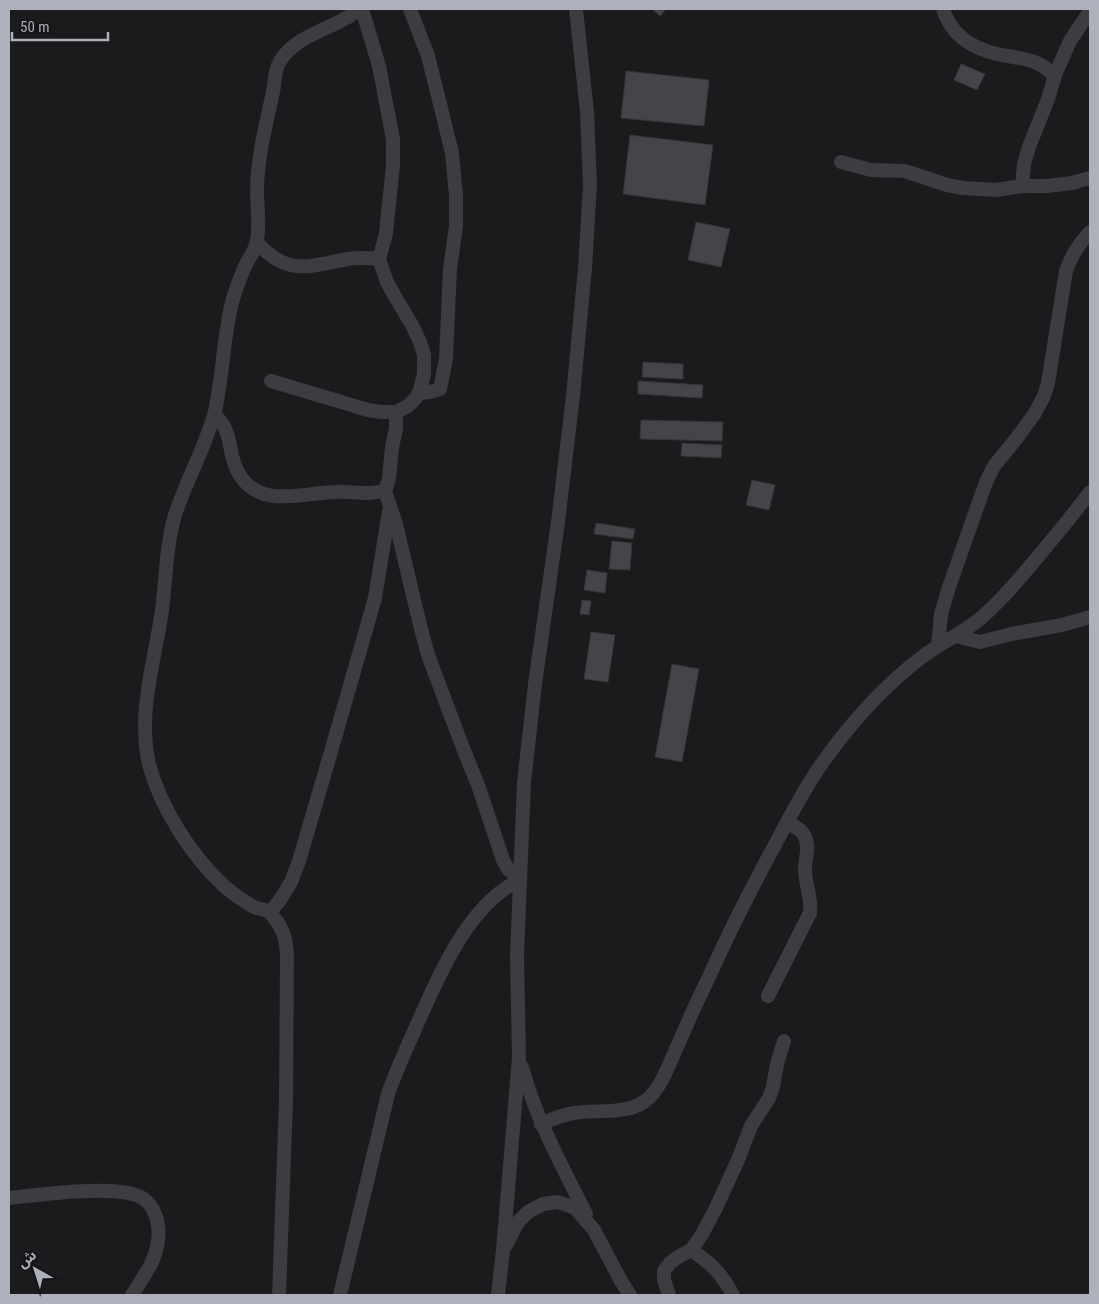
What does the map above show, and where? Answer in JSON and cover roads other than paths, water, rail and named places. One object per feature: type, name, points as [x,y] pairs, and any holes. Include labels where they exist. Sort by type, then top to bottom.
[{"type":"street","points":[[271,381],[368,410],[396,412],[408,406],[415,399],[419,393],[424,374],[424,355],[420,342],[387,282],[380,259],[386,234],[393,166],[393,138],[379,66],[360,9],[298,42],[280,61],[275,72],[259,167],[257,243],[239,280],[229,314],[215,414],[174,518],[144,724],[149,762],[158,790],[181,833],[197,857],[225,887],[254,907],[270,912],[283,930],[286,940],[286,1101],[279,1295]]},
{"type":"street","points":[[410,9],[428,56],[441,108],[452,153],[456,196],[456,226],[450,269],[446,359],[440,389],[419,393]]},
{"type":"street","points":[[498,1295],[519,1057],[517,954],[524,783],[573,396],[590,185],[586,112],[576,9]]},
{"type":"street","points":[[943,9],[952,29],[964,40],[996,54],[1039,64],[1055,76]]},
{"type":"street","points":[[1022,186],[1024,164],[1029,147],[1055,76],[1070,41],[1090,11]]},
{"type":"street","points":[[841,162],[871,170],[905,171],[947,185],[963,188],[996,190],[1022,186],[1047,186],[1072,183],[1090,178]]},
{"type":"street","points":[[938,646],[941,614],[986,482],[994,466],[1035,413],[1044,396],[1048,383],[1066,271],[1079,244],[1090,232]]},
{"type":"street","points":[[257,243],[282,263],[293,265],[309,266],[349,259],[380,259]]},
{"type":"street","points":[[396,412],[396,430],[388,479],[384,491],[400,542],[428,655],[462,748],[478,785],[503,860],[508,869],[520,880]]},
{"type":"street","points":[[215,414],[227,431],[233,460],[239,474],[247,485],[255,491],[267,495],[292,497],[314,493],[367,493],[384,491]]},
{"type":"street","points":[[541,1124],[556,1117],[575,1113],[632,1107],[642,1103],[653,1093],[664,1077],[747,896],[809,783],[842,736],[869,705],[898,678],[938,646],[979,620],[1004,596],[1090,492]]},
{"type":"street","points":[[270,912],[280,900],[299,861],[375,598],[390,508]]},
{"type":"street","points":[[956,636],[980,642],[1011,634],[1062,625],[1090,617]]},
{"type":"street","points":[[768,996],[810,913],[811,905],[805,869],[807,844],[805,836],[798,828],[787,823]]},
{"type":"street","points":[[340,1295],[388,1094],[397,1070],[439,978],[471,922],[492,898],[520,880]]},
{"type":"street","points":[[670,1295],[664,1280],[664,1271],[670,1263],[691,1250],[715,1210],[751,1126],[769,1098],[784,1041]]},
{"type":"street","points":[[519,1057],[528,1091],[541,1124],[621,1282],[630,1295]]},
{"type":"street","points":[[9,1198],[74,1192],[113,1191],[133,1194],[145,1199],[153,1208],[158,1220],[159,1234],[150,1265],[132,1295]]},
{"type":"street","points":[[503,1250],[518,1222],[528,1212],[543,1204],[558,1202],[575,1208],[594,1230]]},
{"type":"street","points":[[691,1250],[709,1262],[719,1272],[733,1295]]}]
